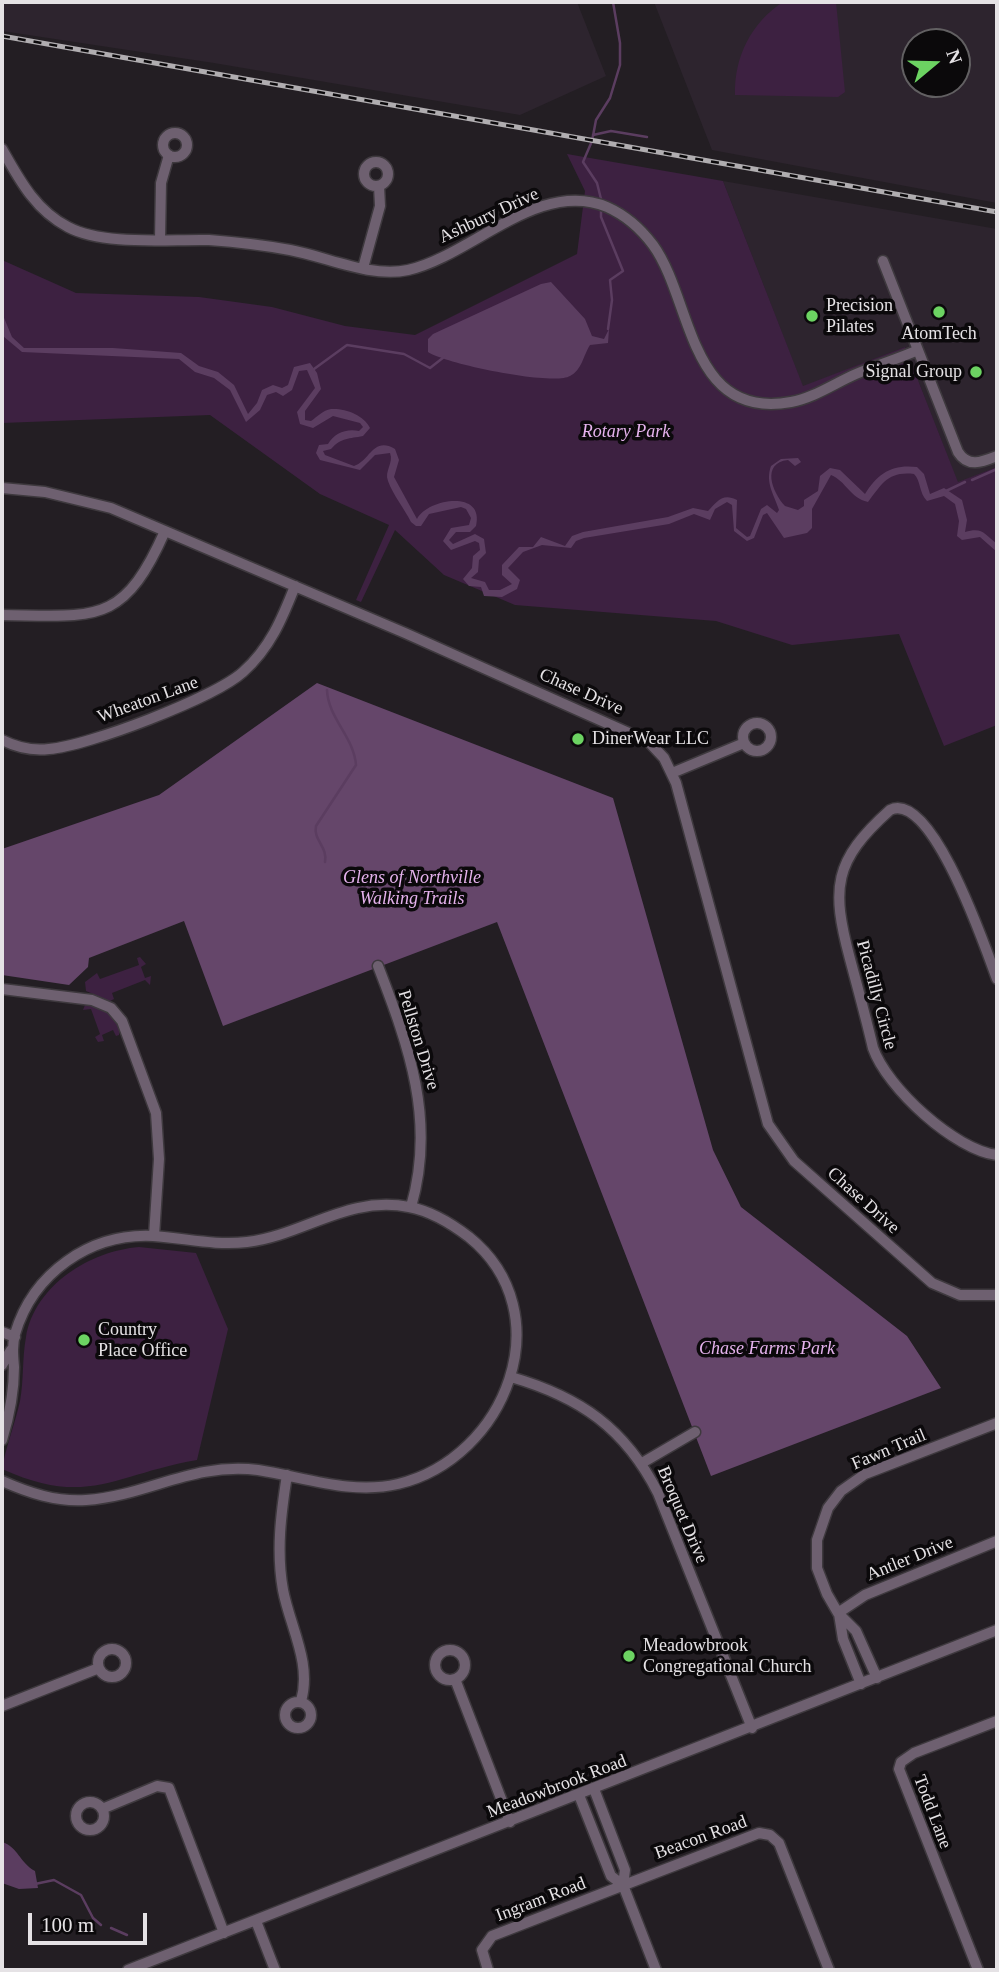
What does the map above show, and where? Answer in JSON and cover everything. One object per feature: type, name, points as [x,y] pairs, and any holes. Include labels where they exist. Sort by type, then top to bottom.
[{"type":"street","name":"Ashbury Drive","points":[[2,149],[29,196],[70,229],[109,237],[258,244],[386,272],[409,270],[544,206],[570,201],[602,206],[632,223],[654,246],[704,364],[720,384],[744,397],[772,404],[793,402],[918,350]]},
{"type":"street","points":[[160,239],[161,183],[169,155]]},
{"type":"street","points":[[363,268],[380,206],[380,186]]},
{"type":"street","points":[[883,261],[962,458],[975,463],[997,456]]},
{"type":"street","name":"Chase Drive","points":[[2,488],[45,492],[90,501],[295,586],[649,742],[672,773],[756,1085],[775,1139],[794,1161],[932,1283],[960,1295],[997,1295]]},
{"type":"street","points":[[2,615],[72,617],[117,602],[145,573],[165,531]]},
{"type":"street","name":"Wheaton Lane","points":[[2,740],[33,749],[62,748],[209,695],[241,674],[262,652],[276,630],[295,586]]},
{"type":"street","points":[[672,773],[744,743]]},
{"type":"street","name":"Picadilly Circle","points":[[997,979],[943,849],[906,809],[899,807],[886,814],[853,851],[843,869],[837,893],[839,917],[873,1048],[881,1067],[894,1084],[946,1131],[968,1147],[997,1155]]},
{"type":"street","name":"Pellston Drive","points":[[378,966],[410,1054],[421,1103],[419,1167],[411,1207]]},
{"type":"street","points":[[2,989],[92,1000],[106,1005],[122,1021],[152,1099],[159,1131],[154,1236]]},
{"type":"street","points":[[2,1364],[11,1350],[32,1298],[65,1261],[87,1249],[114,1240],[154,1236],[215,1244],[248,1242],[277,1236],[360,1205],[411,1207],[438,1218],[463,1233],[483,1250],[496,1268],[509,1294],[515,1325],[511,1377],[496,1412],[470,1444],[443,1465],[418,1477],[389,1486],[365,1487],[240,1469],[204,1471],[86,1500],[50,1499],[2,1481]]},
{"type":"street","points":[[2,1332],[15,1337]]},
{"type":"street","points":[[2,1440],[12,1389],[11,1350]]},
{"type":"street","name":"Broquet Drive","points":[[511,1377],[551,1390],[587,1409],[615,1431],[642,1463],[658,1493],[752,1728]]},
{"type":"street","name":"Fawn Trail","points":[[861,1684],[843,1639],[838,1614],[822,1582],[816,1559],[818,1532],[834,1499],[865,1474],[997,1423]]},
{"type":"street","points":[[642,1463],[695,1432]]},
{"type":"street","points":[[287,1475],[280,1521],[280,1560],[284,1594],[305,1673],[301,1701]]},
{"type":"street","name":"Antler Drive","points":[[838,1614],[865,1595],[997,1541]]},
{"type":"street","name":"Fawn Trail","points":[[838,1614],[856,1631],[877,1678]]},
{"type":"street","name":"Meadowbrook Road","points":[[128,1970],[997,1630]]},
{"type":"street","points":[[2,1706],[99,1668]]},
{"type":"street","points":[[456,1679],[510,1822]]},
{"type":"street","name":"Todd Lane","points":[[978,1970],[899,1769],[901,1762],[914,1753],[997,1721]]},
{"type":"street","points":[[102,1809],[157,1786],[169,1788],[224,1933]]},
{"type":"street","points":[[594,1789],[625,1870],[623,1885],[656,1970]]},
{"type":"street","points":[[579,1795],[611,1876],[623,1885]]},
{"type":"street","name":"Beacon Road","points":[[623,1885],[753,1834],[770,1835],[779,1843],[829,1970]]},
{"type":"street","name":"Ingram Road","points":[[488,1970],[482,1955],[484,1945],[492,1936],[623,1885]]},
{"type":"street","points":[[256,1921],[275,1970]]},
{"type":"shaded area","points":[[2,2],[577,2],[606,76],[520,115],[214,63],[2,31]]},
{"type":"shaded area","points":[[654,2],[997,2],[997,203],[712,150]]},
{"type":"shaded area","points":[[723,181],[997,229],[997,467],[958,483],[905,347],[803,387]]},
{"type":"shaded area","points":[[551,282],[585,319],[592,336],[604,339],[609,329],[608,343],[590,345],[580,366],[570,376],[522,376],[455,362],[428,352],[428,339],[433,334],[541,284]]},
{"type":"shaded area","points":[[2,313],[12,337],[24,348],[113,348],[181,353],[199,366],[218,372],[234,385],[248,414],[257,403],[262,390],[273,385],[282,388],[288,385],[294,367],[310,363],[317,373],[321,389],[305,411],[305,420],[311,421],[325,411],[336,409],[359,416],[370,428],[363,436],[342,440],[331,449],[323,451],[325,455],[354,466],[377,447],[382,445],[395,449],[399,460],[394,477],[417,519],[432,506],[442,503],[464,502],[472,506],[476,514],[476,526],[470,532],[456,532],[449,540],[453,544],[475,534],[484,539],[486,553],[479,560],[478,572],[471,578],[485,582],[489,590],[500,590],[512,584],[502,575],[502,565],[519,547],[533,547],[541,537],[565,546],[572,536],[583,532],[668,517],[693,508],[708,511],[727,497],[737,500],[736,528],[747,537],[750,536],[761,509],[767,505],[777,513],[779,510],[771,488],[769,472],[771,466],[781,459],[798,458],[801,462],[795,466],[788,460],[780,462],[774,466],[772,472],[773,486],[780,500],[785,506],[798,510],[804,506],[804,500],[818,491],[820,476],[830,468],[840,470],[865,494],[875,480],[886,472],[900,467],[917,467],[924,474],[930,494],[944,488],[962,500],[967,520],[965,532],[983,532],[997,544],[997,552],[980,537],[962,540],[957,536],[959,521],[955,504],[944,496],[927,501],[914,474],[898,475],[886,480],[868,502],[857,497],[831,475],[812,509],[812,528],[807,533],[784,538],[767,513],[763,515],[754,538],[747,541],[734,531],[732,505],[727,502],[715,509],[710,520],[694,514],[669,524],[584,538],[576,541],[571,548],[542,545],[523,552],[508,568],[520,580],[517,589],[502,597],[484,596],[481,587],[469,586],[463,579],[472,568],[473,556],[480,550],[479,543],[475,541],[451,550],[443,541],[451,528],[469,525],[471,518],[466,509],[461,507],[429,514],[421,526],[416,526],[411,522],[388,481],[390,453],[375,455],[360,470],[320,460],[316,453],[319,445],[328,444],[341,432],[359,431],[363,427],[360,423],[333,416],[313,428],[300,424],[297,412],[315,388],[307,370],[299,371],[292,390],[283,396],[276,392],[267,395],[260,410],[246,422],[230,390],[214,378],[195,372],[179,359],[22,352],[3,336]]},
{"type":"shaded area","points":[[2,1842],[35,1871],[38,1888],[19,1889],[2,1883]]},
{"type":"green space","points":[[783,2],[836,2],[845,92],[838,97],[735,95],[738,67],[747,42],[762,20]]},
{"type":"green space","name":"Rotary Park","points":[[567,154],[723,181],[803,386],[905,347],[958,482],[997,467],[997,725],[944,746],[899,634],[792,645],[716,621],[515,605],[444,575],[395,530],[361,602],[356,600],[389,525],[320,494],[210,415],[2,423],[2,260],[76,293],[199,297],[272,307],[345,326],[415,335],[577,254],[585,191]]},
{"type":"green space","name":"Chase Farms Park","points":[[317,683],[613,798],[713,1150],[741,1207],[907,1336],[941,1388],[711,1476],[497,922],[223,1026],[184,921],[89,958],[88,967],[69,985],[2,975],[2,849],[159,795]]},
{"type":"green space","points":[[140,957],[146,964],[141,967],[145,978],[151,976],[150,985],[145,980],[112,993],[114,999],[110,1001],[86,991],[85,982],[97,973],[100,979],[139,965],[137,958]]},
{"type":"green space","points":[[85,1005],[110,1014],[118,1023],[119,1035],[116,1036],[113,1030],[102,1035],[104,1041],[98,1042],[95,1037],[100,1034],[91,1009],[83,1010]]},
{"type":"green space","points":[[139,1247],[196,1253],[228,1329],[197,1460],[80,1487],[57,1486],[2,1469],[20,1401],[26,1337],[31,1318],[53,1287],[68,1274],[102,1255]]},
{"type":"waterway","points":[[602,203],[597,183],[583,162],[592,141],[596,120],[610,98],[620,65],[620,43],[613,2]]},
{"type":"waterway","points":[[593,135],[611,131],[647,137]]},
{"type":"waterway","points":[[601,210],[601,217],[623,271],[610,280],[612,300],[608,329]]},
{"type":"waterway","points":[[314,369],[347,345],[404,354],[430,368],[444,357]]},
{"type":"waterway","points":[[972,480],[997,469]]},
{"type":"waterway","points":[[946,491],[965,482]]},
{"type":"waterway","points":[[325,862],[316,826],[356,765],[351,745],[328,700],[327,690]]},
{"type":"waterway","points":[[35,1884],[54,1880],[81,1895],[93,1918],[101,1925]]},
{"type":"waterway","points":[[111,1928],[127,1935]]},
{"type":"railway","points":[[2,36],[997,212]]},
{"type":"place","name":"AtomTech","points":[[939,312]]},
{"type":"place","name":"Precision Pilates","points":[[812,316]]},
{"type":"place","name":"Signal Group","points":[[976,372]]},
{"type":"place","name":"DinerWear LLC","points":[[578,739]]},
{"type":"place","name":"Country Place Office","points":[[84,1340]]},
{"type":"place","name":"Meadowbrook Congregational Church","points":[[629,1656]]},
{"type":"park label","name":"Glens of Northville Walking Trails","points":[[412,888]]}]
